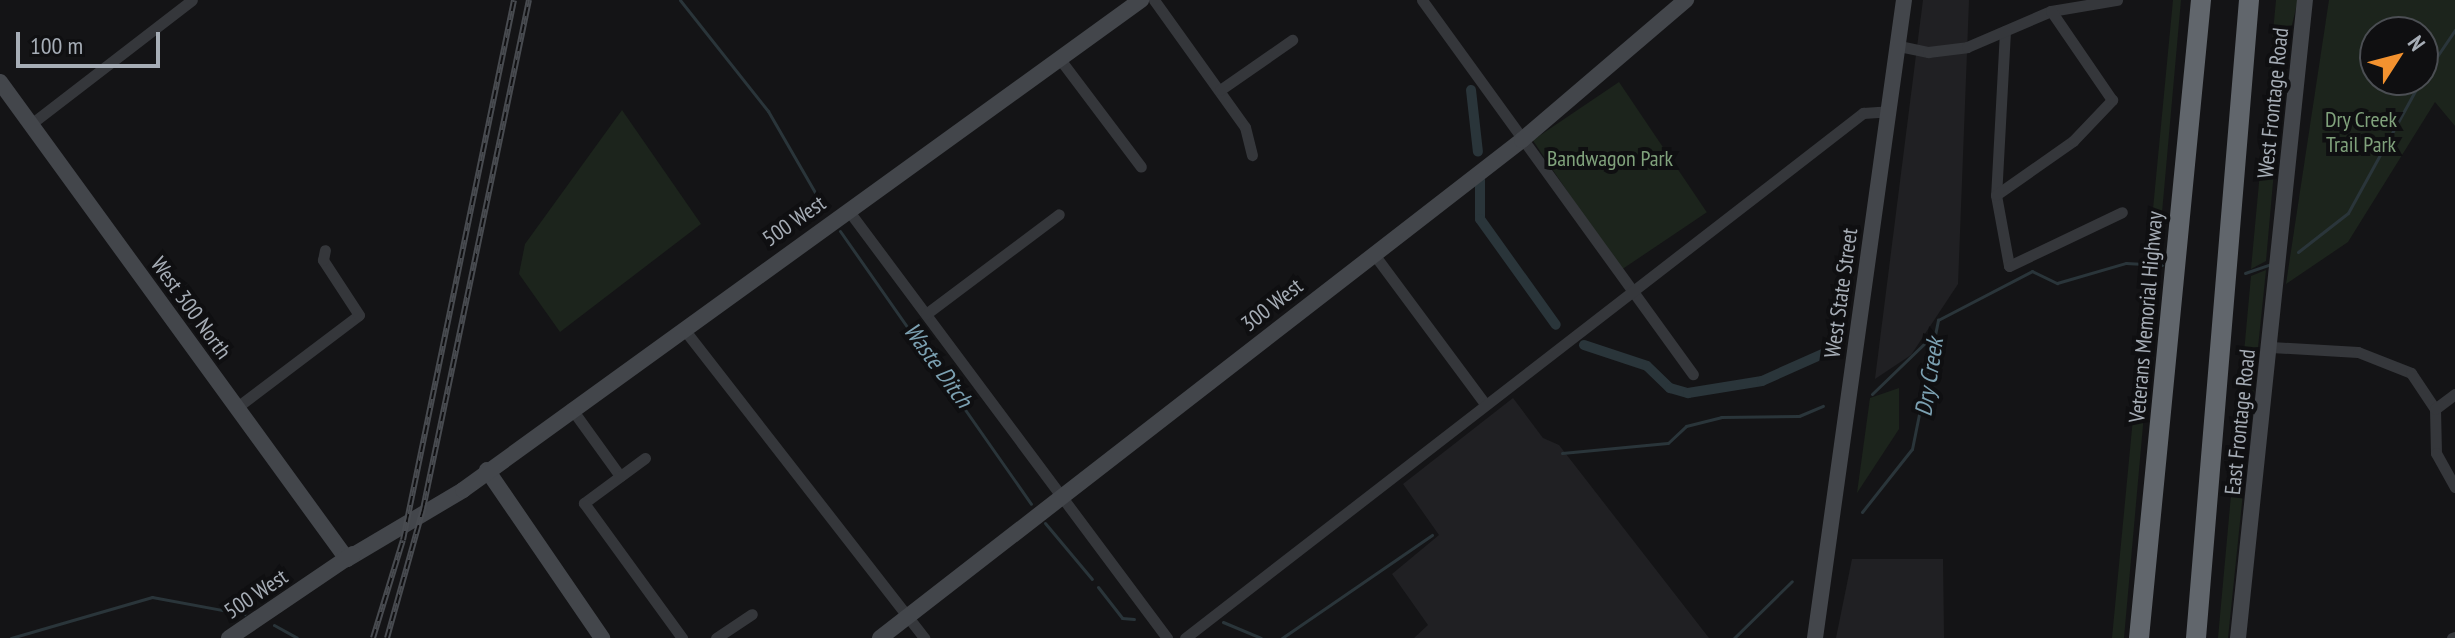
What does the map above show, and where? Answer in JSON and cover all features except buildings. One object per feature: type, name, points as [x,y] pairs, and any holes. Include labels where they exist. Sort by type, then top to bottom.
[{"type":"highway","name":"Veterans Memorial Highway","points":[[2139,638],[2201,0]]},
{"type":"highway","points":[[2196,638],[2249,0]]},
{"type":"street","points":[[31,124],[192,0]]},
{"type":"street","name":"500 West","points":[[229,638],[480,475],[1141,0]]},
{"type":"street","points":[[1154,0],[1245,127],[1252,155]]},
{"type":"street","points":[[1422,0],[1693,374]]},
{"type":"street","name":"300 West","points":[[880,638],[1522,140],[1686,0]]},
{"type":"street","name":"West State Street","points":[[1815,638],[1904,0]]},
{"type":"street","points":[[1899,46],[1928,52],[2005,31],[2051,11],[2117,0]]},
{"type":"street","name":"West Frontage Road","points":[[2284,211],[2305,0]]},
{"type":"street","points":[[1996,195],[2073,141],[2112,100],[2051,11]]},
{"type":"street","points":[[2005,31],[1996,195],[2009,266],[2122,212]]},
{"type":"street","points":[[1220,90],[1292,40]]},
{"type":"street","points":[[1059,58],[1141,167]]},
{"type":"street","name":"West 300 North","points":[[0,82],[347,559]]},
{"type":"street","points":[[1185,638],[1863,113],[1889,111]]},
{"type":"street","points":[[848,210],[1167,638]]},
{"type":"street","name":"East Frontage Road","points":[[2238,638],[2284,211]]},
{"type":"street","points":[[926,314],[1059,214]]},
{"type":"street","points":[[236,408],[359,315],[323,260],[325,250]]},
{"type":"street","points":[[1373,253],[1485,404]]},
{"type":"street","points":[[683,328],[924,638]]},
{"type":"street","points":[[2271,347],[2385,360],[2411,373],[2435,409],[2436,453],[2455,487]]},
{"type":"street","points":[[2435,409],[2455,394]]},
{"type":"street","points":[[571,408],[620,476]]},
{"type":"street","points":[[645,458],[584,503],[682,638]]},
{"type":"street","points":[[480,475],[602,638]]},
{"type":"street","points":[[716,638],[730,634],[752,614]]},
{"type":"shaded area","points":[[1923,0],[1969,0],[1958,284],[1911,355],[1875,379]]},
{"type":"shaded area","points":[[1513,398],[1543,438],[1559,445],[1709,638],[1414,638],[1428,625],[1392,574],[1439,535],[1403,484]]},
{"type":"shaded area","points":[[1852,559],[1943,559],[1944,638],[1836,638]]},
{"type":"green space","points":[[2173,0],[2181,0],[2124,638],[2112,638]]},
{"type":"green space","points":[[2276,0],[2298,0],[2284,58],[2266,261],[2251,269]]},
{"type":"green space","name":"Dry Creek Trail Park","points":[[2329,0],[2455,0],[2455,126],[2435,102],[2348,242],[2286,284]]},
{"type":"green space","name":"Bandwagon Park","points":[[1619,82],[1707,212],[1621,270],[1533,140]]},
{"type":"green space","points":[[622,110],[701,224],[560,332],[519,274],[525,244]]},
{"type":"green space","points":[[2266,270],[2228,638],[2218,638],[2251,276]]},
{"type":"green space","points":[[1899,388],[1899,429],[1857,493],[1870,398]]},
{"type":"waterway","name":"Waste Ditch","points":[[680,0],[768,111],[824,208]]},
{"type":"waterway","name":"Dry Creek","points":[[2439,54],[2455,30]]},
{"type":"waterway","points":[[1471,90],[1478,152]]},
{"type":"waterway","name":"Dry Creek","points":[[2298,252],[2348,213],[2412,96]]},
{"type":"waterway","points":[[1480,180],[1480,219],[1556,325]]},
{"type":"waterway","name":"Waste Ditch","points":[[840,231],[1031,504]]},
{"type":"waterway","name":"Dry Creek","points":[[1862,512],[1912,449],[1938,320],[2032,271],[2057,283],[2126,263],[2162,265]]},
{"type":"waterway","name":"Dry Creek","points":[[2245,273],[2271,264]]},
{"type":"waterway","name":"Waste Ditch","points":[[1872,394],[1933,335]]},
{"type":"waterway","points":[[1584,345],[1647,366],[1670,388],[1688,393],[1762,381],[1829,351]]},
{"type":"waterway","name":"Waste Ditch","points":[[1562,453],[1668,443],[1686,426],[1721,417],[1799,416],[1823,406]]},
{"type":"waterway","name":"Waste Ditch","points":[[1045,523],[1092,579]]},
{"type":"waterway","name":"Waste Ditch","points":[[1282,638],[1432,535]]},
{"type":"waterway","name":"Dry Creek","points":[[1734,638],[1792,581]]},
{"type":"waterway","name":"Waste Ditch","points":[[1098,587],[1122,618],[1134,619]]},
{"type":"waterway","name":"Dry Creek","points":[[11,638],[152,597],[244,614]]},
{"type":"waterway","name":"Waste Ditch","points":[[1223,622],[1261,638]]},
{"type":"waterway","name":"Dry Creek","points":[[274,625],[297,638]]},
{"type":"railway","points":[[373,638],[403,540],[514,0]]},
{"type":"railway","points":[[387,638],[423,509],[529,0]]}]
